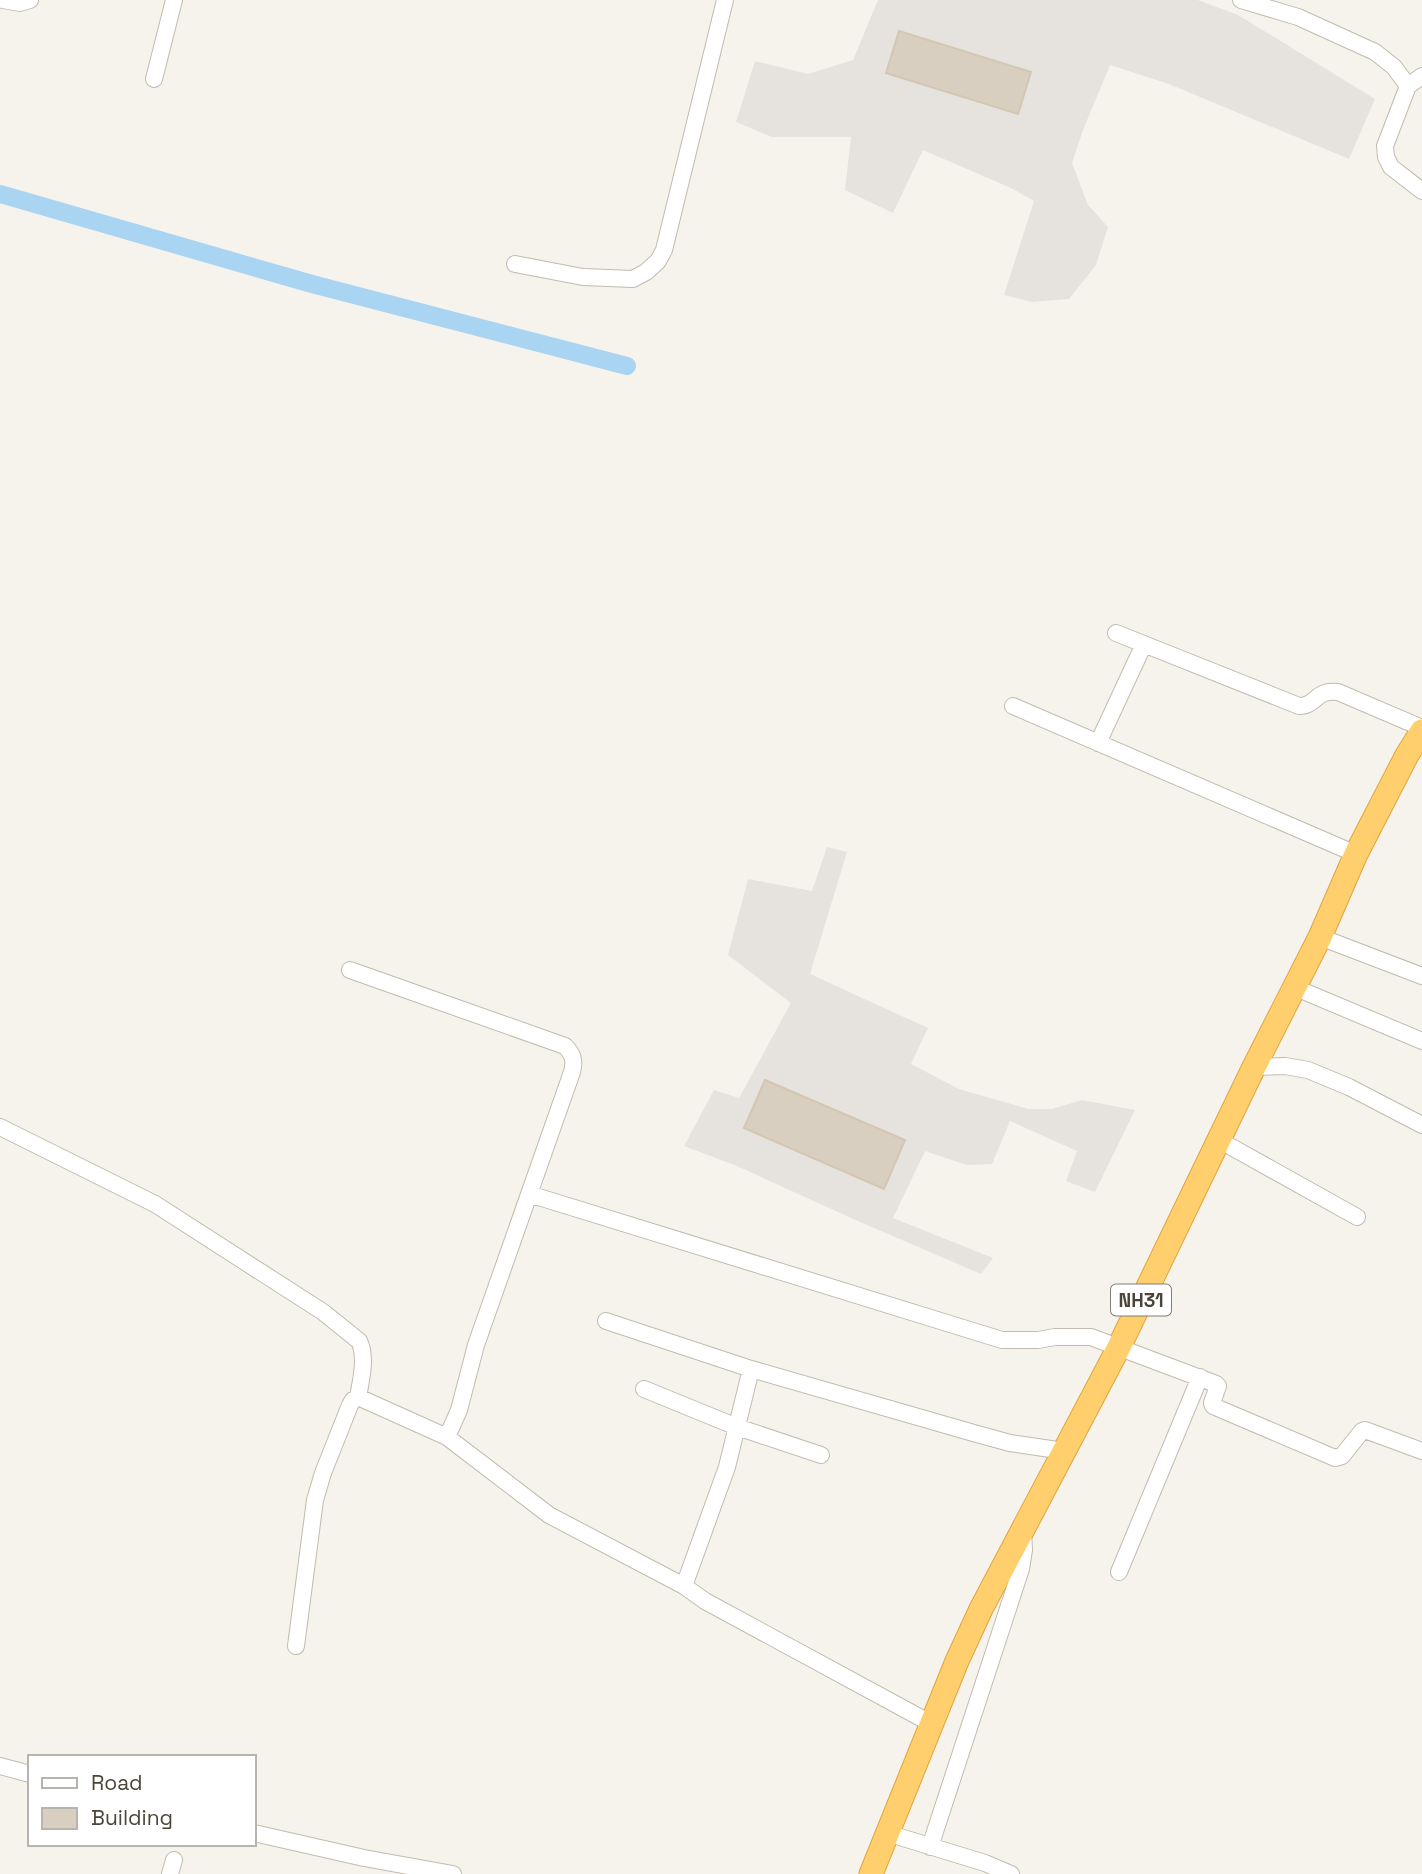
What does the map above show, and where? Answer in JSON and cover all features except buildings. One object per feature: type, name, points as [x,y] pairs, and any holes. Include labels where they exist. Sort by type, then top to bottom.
[{"type":"highway","name":"NH31","points":[[871,1874],[957,1661],[981,1609],[1119,1347],[1254,1067],[1296,988],[1356,855],[1422,729]]},
{"type":"street","points":[[3,0],[20,3],[30,0]]},
{"type":"street","points":[[154,79],[174,0]]},
{"type":"street","points":[[515,264],[583,277],[633,279],[658,261],[664,250],[725,0]]},
{"type":"street","points":[[1241,0],[1298,17],[1375,52],[1394,67],[1408,86]]},
{"type":"street","points":[[1422,76],[1408,86],[1385,146],[1391,167],[1422,191]]},
{"type":"street","points":[[1116,633],[1298,706],[1308,705],[1324,692],[1338,692],[1422,729]]},
{"type":"street","points":[[1098,743],[1144,644]]},
{"type":"street","points":[[1013,706],[1356,855]]},
{"type":"street","points":[[1320,937],[1422,976]]},
{"type":"street","points":[[351,970],[565,1046],[574,1059],[572,1072],[476,1345],[459,1410],[447,1437]]},
{"type":"street","points":[[1296,988],[1422,1041]]},
{"type":"street","points":[[1254,1067],[1284,1066],[1308,1069],[1422,1125]]},
{"type":"street","points":[[0,1127],[155,1204],[323,1312],[359,1341],[362,1347],[359,1398]]},
{"type":"street","points":[[1219,1140],[1357,1217]]},
{"type":"street","points":[[529,1194],[1002,1340],[1038,1340],[1055,1336],[1091,1338],[1119,1347],[1218,1386],[1213,1406],[1335,1458],[1342,1457],[1365,1430],[1422,1451]]},
{"type":"street","points":[[606,1321],[751,1370],[1010,1443],[1064,1451]]},
{"type":"street","points":[[684,1586],[727,1467],[751,1370]]},
{"type":"street","points":[[1119,1572],[1200,1377]]},
{"type":"street","points":[[644,1389],[737,1427],[821,1455]]},
{"type":"street","points":[[296,1646],[315,1500],[350,1405],[353,1400],[359,1398],[447,1437],[549,1515],[684,1586],[705,1601],[932,1724]]},
{"type":"street","points":[[930,1847],[1021,1569],[1023,1528]]},
{"type":"street","points":[[0,1766],[28,1773]]},
{"type":"street","points":[[256,1833],[364,1858],[453,1874]]},
{"type":"street","points":[[887,1833],[985,1863],[1011,1874]]},
{"type":"shaded area","points":[[878,0],[1198,0],[1238,15],[1375,99],[1349,159],[1169,84],[1110,65],[1072,163],[1088,205],[1108,227],[1096,265],[1069,299],[1032,302],[1004,295],[1034,201],[1011,188],[923,150],[893,213],[845,190],[851,137],[772,137],[736,122],[755,61],[808,74],[853,60]]},
{"type":"shaded area","points":[[827,847],[847,852],[810,974],[928,1028],[911,1064],[959,1089],[1028,1109],[1052,1109],[1082,1100],[1135,1110],[1095,1192],[1066,1181],[1077,1151],[1010,1121],[992,1164],[967,1165],[925,1151],[893,1218],[993,1258],[981,1274],[737,1166],[684,1146],[714,1090],[739,1098],[791,1003],[728,955],[748,879],[812,891]]},
{"type":"waterway","points":[[0,194],[312,284],[627,366]]}]
